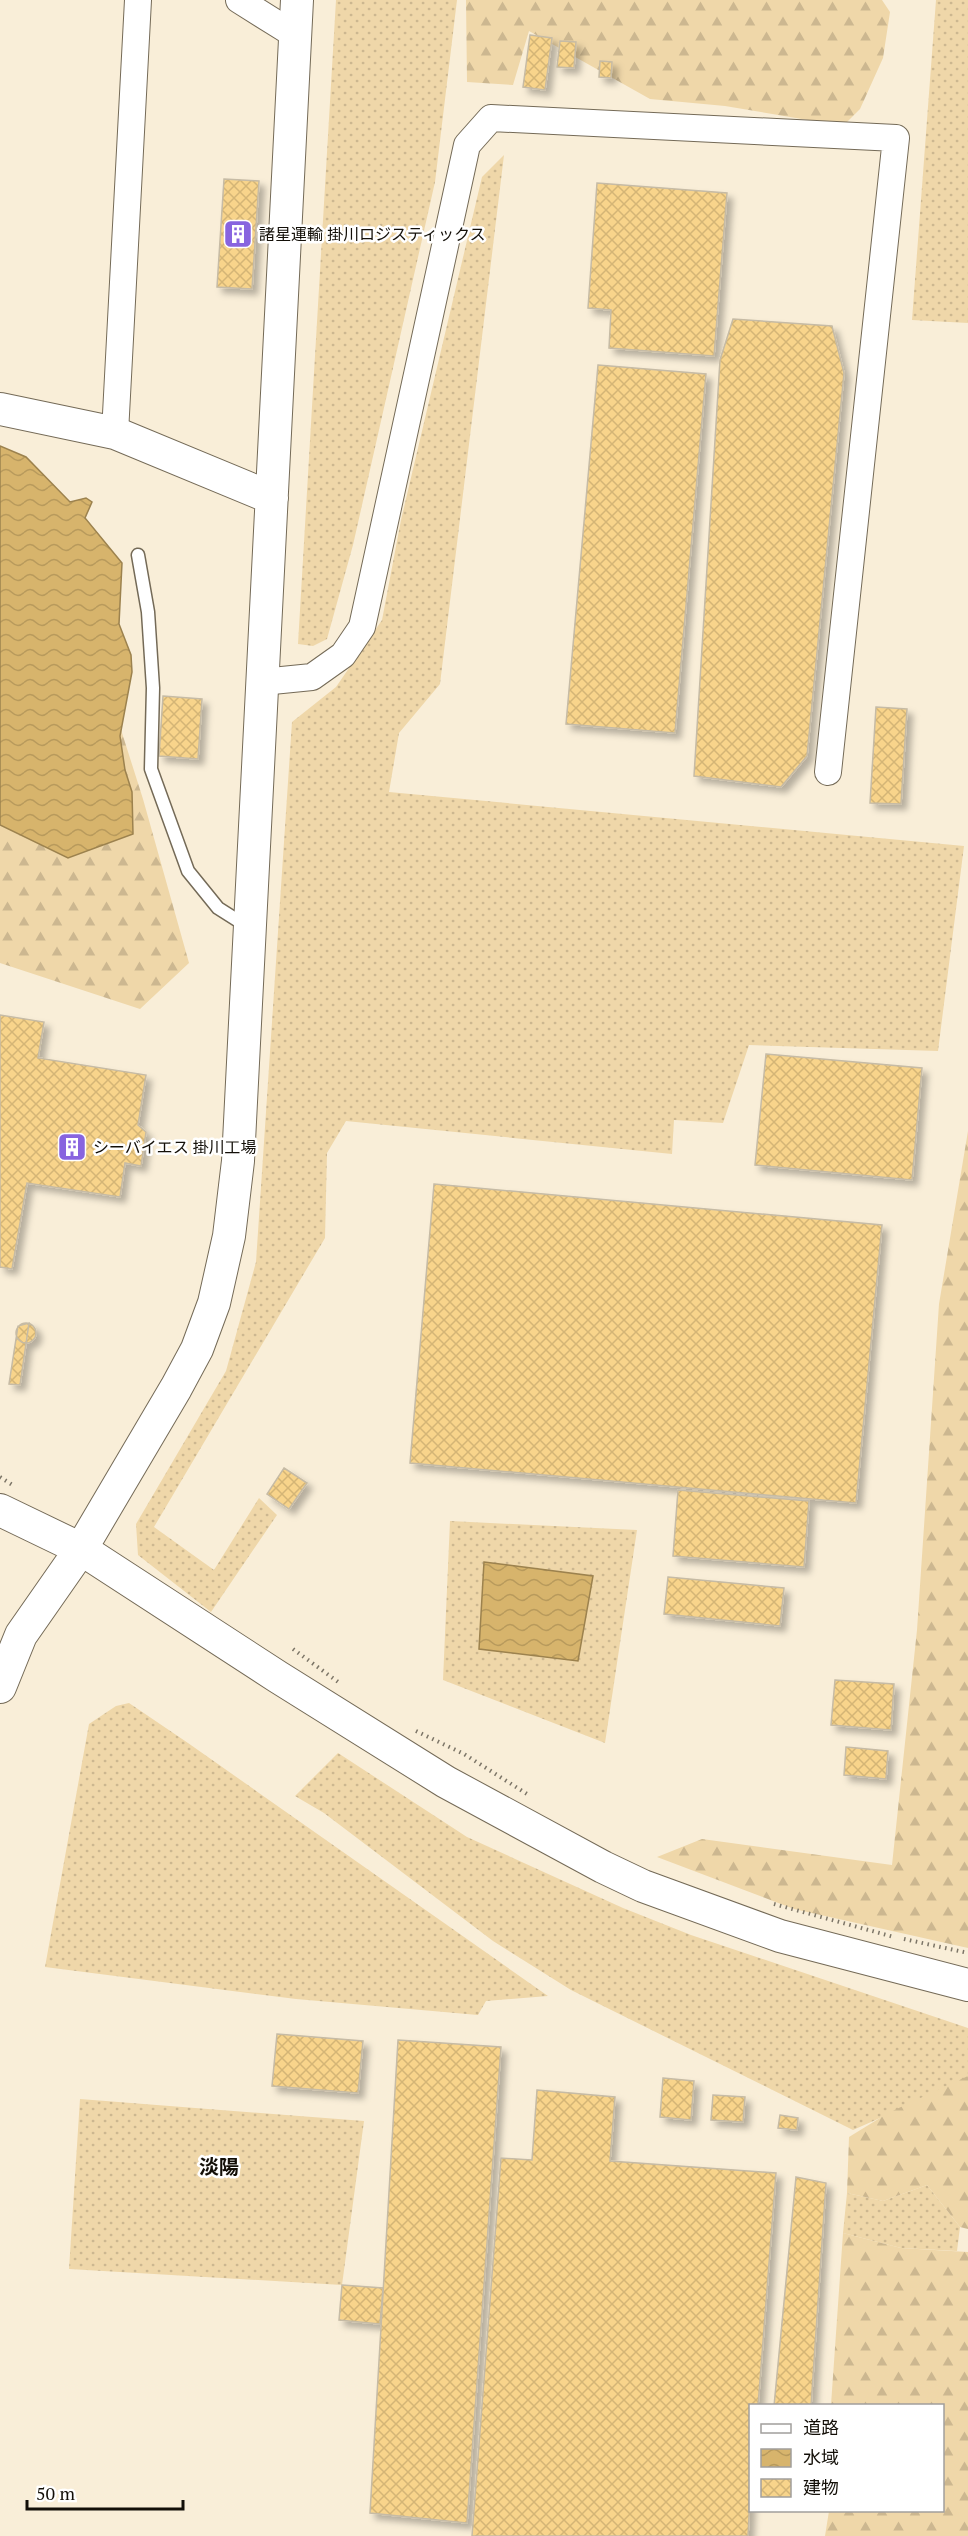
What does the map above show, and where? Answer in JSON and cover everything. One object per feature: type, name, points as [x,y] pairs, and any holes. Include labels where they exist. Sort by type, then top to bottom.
[{"type":"street","points":[[115,433],[138,0]]},
{"type":"street","points":[[238,0],[294,35]]},
{"type":"street","points":[[0,1687],[21,1635],[81,1549],[197,1349],[214,1303],[229,1236],[238,1161],[297,0]]},
{"type":"street","points":[[262,682],[312,677],[343,655],[362,627],[467,146],[490,118],[896,138],[828,772]]},
{"type":"street","points":[[0,409],[115,433],[272,498]]},
{"type":"street","points":[[8,1498],[81,1549],[278,1677],[446,1782],[603,1867],[643,1886],[780,1936],[968,1985]]},
{"type":"lane","points":[[138,555],[148,612],[153,688],[151,769],[188,870],[218,908],[250,929]]},
{"type":"path","points":[[0,1477],[8,1498]]},
{"type":"path","points":[[293,1649],[344,1685]]},
{"type":"path","points":[[407,1726],[464,1754],[533,1798]]},
{"type":"path","points":[[771,1903],[904,1939],[968,1953]]},
{"type":"green space","points":[[336,0],[457,0],[435,182],[353,545],[327,639],[313,646],[298,644]]},
{"type":"green space","points":[[466,0],[882,0],[890,12],[883,58],[860,109],[843,126],[725,106],[650,99],[529,31],[513,85],[467,82]]},
{"type":"green space","points":[[936,0],[968,0],[968,323],[912,320]]},
{"type":"green space","points":[[504,155],[440,684],[399,733],[389,792],[964,846],[938,1051],[749,1045],[723,1123],[674,1120],[672,1154],[346,1121],[327,1153],[325,1238],[154,1527],[214,1570],[259,1498],[277,1515],[211,1612],[138,1555],[136,1524],[226,1371],[256,1262],[292,722],[336,687],[382,620],[401,520],[482,177]]},
{"type":"green space","points":[[0,616],[103,673],[143,799],[189,963],[140,1009],[0,963]]},
{"type":"green space","points":[[968,1131],[968,1948],[794,1909],[657,1857],[702,1839],[892,1865],[917,1630],[939,1304]]},
{"type":"green space","points":[[450,1521],[637,1530],[605,1743],[443,1680]]},
{"type":"green space","points":[[129,1703],[548,1996],[486,2001],[478,2015],[296,1999],[45,1967],[89,1724],[116,1706]]},
{"type":"green space","points":[[338,1753],[467,1837],[623,1908],[691,1935],[968,2028],[968,2079],[853,2130],[571,1990],[493,1941],[324,1813],[295,1796]]},
{"type":"green space","points":[[968,2076],[968,2229],[960,2227],[927,2185],[883,2201],[847,2193],[849,2137],[888,2113]]},
{"type":"green space","points":[[80,2099],[364,2121],[342,2285],[69,2269]]},
{"type":"green space","points":[[927,2185],[960,2227],[957,2251],[901,2248],[843,2233],[847,2193],[883,2201]]},
{"type":"green space","points":[[843,2233],[901,2248],[968,2252],[968,2536],[825,2536],[829,2512],[944,2512],[944,2404],[831,2404]]},
{"type":"water","points":[[0,446],[26,457],[70,502],[86,498],[92,502],[85,518],[122,563],[119,624],[131,655],[132,672],[120,736],[125,770],[132,792],[133,834],[68,858],[0,825]]},
{"type":"water","points":[[484,1562],[593,1576],[578,1661],[479,1649]]},
{"type":"building","points":[[530,35],[552,38],[545,90],[523,87]]},
{"type":"building","points":[[560,41],[576,42],[574,68],[557,67]]},
{"type":"building","points":[[600,61],[612,62],[611,78],[599,77]]},
{"type":"building","name":"諸星運輸 掛川ロジスティックス","points":[[224,179],[259,181],[252,289],[217,287]]},
{"type":"building","points":[[597,183],[727,193],[714,356],[609,348],[611,310],[588,308]]},
{"type":"building","points":[[733,319],[832,326],[844,373],[807,756],[781,787],[694,776],[720,360]]},
{"type":"building","points":[[598,365],[706,374],[675,733],[566,724]]},
{"type":"building","points":[[163,696],[202,699],[198,759],[159,756]]},
{"type":"building","points":[[876,707],[907,709],[901,804],[870,803]]},
{"type":"building","name":"シーバイエス 掛川工場","points":[[0,1015],[44,1022],[38,1058],[146,1075],[138,1125],[146,1132],[141,1166],[125,1163],[120,1197],[27,1183],[12,1269],[0,1267]]},
{"type":"building","points":[[766,1054],[922,1068],[912,1180],[755,1165]]},
{"type":"building","points":[[434,1184],[882,1225],[856,1503],[410,1463]]},
{"type":"building","points":[[22,1323],[30,1323],[36,1329],[36,1337],[30,1343],[22,1343],[16,1337],[16,1329]]},
{"type":"building","points":[[29,1323],[20,1385],[9,1384],[18,1326]]},
{"type":"building","points":[[284,1468],[307,1483],[289,1509],[267,1494]]},
{"type":"building","points":[[678,1490],[809,1501],[804,1567],[673,1556]]},
{"type":"building","points":[[668,1577],[784,1588],[780,1626],[664,1614]]},
{"type":"building","points":[[835,1680],[894,1684],[891,1730],[831,1725]]},
{"type":"building","points":[[846,1747],[888,1751],[886,1779],[844,1775]]},
{"type":"building","points":[[277,2034],[363,2041],[358,2093],[272,2086]]},
{"type":"building","points":[[398,2040],[501,2047],[467,2523],[370,2513]]},
{"type":"building","points":[[663,2078],[694,2081],[691,2120],[660,2117]]},
{"type":"building","points":[[537,2090],[615,2097],[610,2161],[776,2173],[758,2404],[749,2404],[748,2536],[472,2536],[501,2158],[532,2160]]},
{"type":"building","points":[[713,2095],[745,2097],[743,2122],[711,2120]]},
{"type":"building","points":[[780,2115],[798,2118],[797,2130],[778,2128]]},
{"type":"building","points":[[796,2177],[826,2183],[811,2404],[774,2404]]},
{"type":"building","points":[[342,2285],[383,2288],[380,2324],[339,2320]]},
{"type":"place","name":"諸星運輸 掛川ロジスティックス","points":[[238,234]]},
{"type":"place","name":"シーバイエス 掛川工場","points":[[72,1147]]},
{"type":"district","name":"淡陽","points":[[219,2166]]}]
